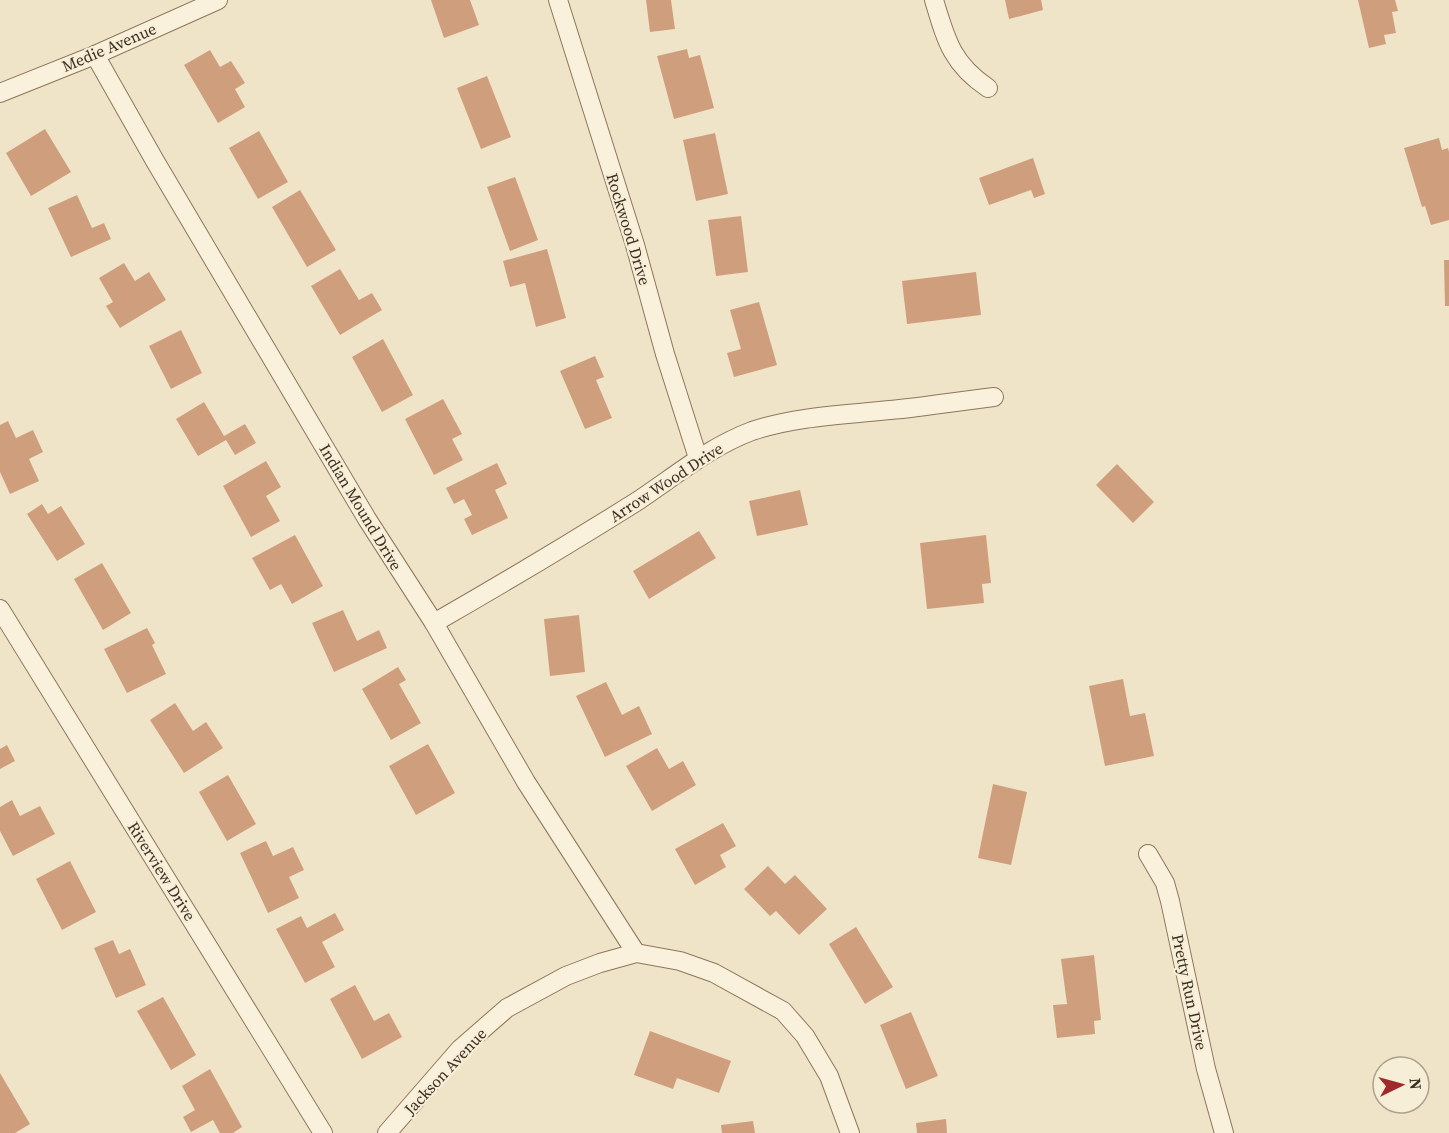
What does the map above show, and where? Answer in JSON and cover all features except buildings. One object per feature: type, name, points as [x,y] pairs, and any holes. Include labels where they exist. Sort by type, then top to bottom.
[{"type":"street","name":"Medie Avenue","points":[[0,93],[95,55],[218,0]]},
{"type":"street","name":"Rockwood Drive","points":[[558,0],[635,245],[698,458]]},
{"type":"street","points":[[934,0],[953,55],[963,68],[988,88]]},
{"type":"street","name":"Indian Mound Drive","points":[[95,55],[355,499],[434,624],[526,782],[636,953]]},
{"type":"street","name":"Arrow Wood Drive","points":[[434,624],[552,555],[665,483],[698,458],[750,432],[778,423],[807,418],[894,410],[994,396]]},
{"type":"street","name":"Riverview Drive","points":[[0,609],[323,1133]]},
{"type":"street","name":"Pretty Run Drive","points":[[1148,854],[1165,883],[1170,901],[1206,1069],[1224,1133]]},
{"type":"street","points":[[636,953],[680,961],[714,973],[783,1011],[805,1036],[829,1076],[850,1133]]},
{"type":"street","name":"Jackson Avenue","points":[[387,1133],[460,1049],[507,1008],[566,976],[636,953]]}]
